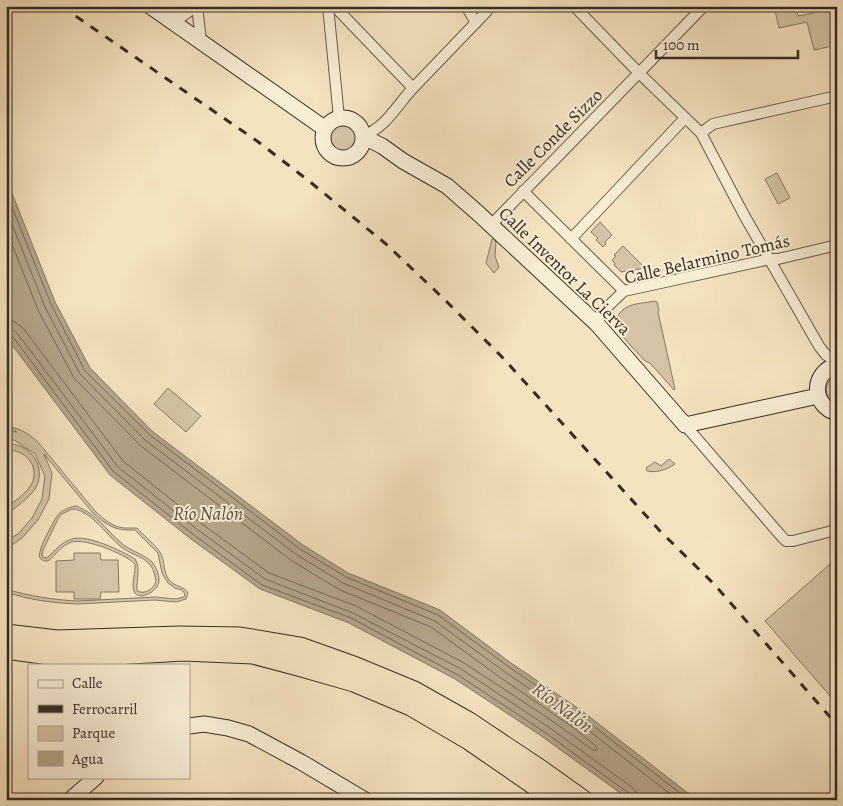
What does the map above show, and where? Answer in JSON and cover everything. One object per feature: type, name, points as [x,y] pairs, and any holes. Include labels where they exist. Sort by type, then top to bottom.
[{"type":"highway","points":[[10,642],[179,636],[240,637],[300,647],[356,666],[414,691],[469,722],[583,800]]},
{"type":"highway","points":[[10,642],[57,656],[184,651],[254,654],[354,682],[411,706],[469,740],[556,800]]},
{"type":"street","points":[[150,6],[324,128]]},
{"type":"street","points":[[328,6],[339,118]]},
{"type":"street","points":[[466,6],[476,23]]},
{"type":"street","points":[[574,6],[639,74],[701,133],[744,215],[819,346],[826,355],[837,361]]},
{"type":"street","name":"Calle Conde Sizzo","points":[[491,225],[704,6]]},
{"type":"street","points":[[174,23],[194,9]]},
{"type":"street","points":[[174,23],[194,9]]},
{"type":"street","points":[[194,9],[201,41]]},
{"type":"street","points":[[330,22],[341,11],[413,88]]},
{"type":"street","points":[[361,142],[358,125],[350,119],[339,118],[330,122],[324,128],[322,138],[324,148],[330,155],[340,159],[349,158],[361,142],[381,126],[413,88],[488,11]]},
{"type":"street","points":[[701,133],[713,124],[837,96]]},
{"type":"street","points":[[571,239],[686,118]]},
{"type":"street","points":[[381,126],[378,133],[382,146]]},
{"type":"street","name":"Calle Inventor La Cierva","points":[[361,142],[370,140],[382,146],[447,186],[596,324],[685,425]]},
{"type":"street","name":"Calle Inventor La Cierva","points":[[361,142],[371,150],[404,161]]},
{"type":"street","points":[[523,191],[624,291]]},
{"type":"street","name":"Calle Belarmino Tomás","points":[[596,324],[602,312],[624,291],[837,245]]},
{"type":"street","points":[[819,346],[821,358],[820,377],[817,386],[818,396],[822,403],[831,411],[837,413]]},
{"type":"street","points":[[820,377],[830,367],[837,365]]},
{"type":"street","points":[[818,396],[685,425],[786,541],[793,541],[837,528]]},
{"type":"street","points":[[190,726],[204,724],[249,734],[365,800]]},
{"type":"street","points":[[70,800],[95,778]]},
{"type":"green space","points":[[774,6],[796,6],[798,16],[822,11],[821,6],[835,6],[837,15],[837,45],[814,50],[807,22],[779,28]]},
{"type":"green space","points":[[347,118],[354,121],[360,127],[363,138],[362,146],[354,155],[347,158],[339,158],[332,155],[324,146],[323,134],[326,127],[335,119]]},
{"type":"green space","points":[[777,173],[790,198],[778,204],[765,179]]},
{"type":"green space","points":[[600,222],[612,235],[603,247],[596,240],[598,238],[591,232]]},
{"type":"green space","points":[[492,239],[496,242],[495,256],[499,267],[494,273],[486,263]]},
{"type":"green space","points":[[623,246],[645,268],[621,272],[614,265],[612,260],[616,256],[614,255]]},
{"type":"green space","points":[[657,302],[659,310],[674,390],[650,363],[645,361],[630,345],[617,327],[617,318],[624,309],[633,305]]},
{"type":"green space","points":[[837,375],[837,405],[829,398],[826,390],[829,382]]},
{"type":"green space","points":[[168,388],[201,416],[186,432],[154,404]]},
{"type":"green space","points":[[6,427],[23,431],[37,441],[95,511],[105,520],[124,528],[137,528],[159,551],[169,580],[188,593],[186,599],[176,602],[155,600],[78,604],[42,601],[6,592],[6,589],[60,600],[78,601],[155,597],[176,599],[184,597],[185,594],[182,590],[168,583],[162,573],[158,553],[135,530],[122,530],[98,518],[44,454],[52,473],[49,499],[38,520],[22,538],[6,549],[6,541],[18,534],[32,518],[42,499],[45,476],[35,454],[14,440],[6,439],[6,431],[17,432],[6,429]]},
{"type":"green space","points":[[6,444],[15,444],[29,452],[38,465],[39,473],[38,481],[32,493],[6,515],[6,508],[21,497],[32,483],[34,470],[29,459],[19,452],[6,450]]},
{"type":"green space","points":[[669,459],[675,464],[654,472],[647,471],[646,468],[655,462],[661,466]]},
{"type":"green space","points":[[77,506],[91,514],[128,548],[152,562],[159,580],[152,592],[144,596],[136,594],[133,585],[135,564],[130,560],[105,548],[86,542],[68,543],[48,561],[40,558],[40,550],[57,516],[63,510]],"holes":[[[72,509],[79,510],[93,519],[124,549],[148,563],[153,569],[156,581],[151,589],[146,592],[137,591],[138,570],[135,559],[95,541],[78,538],[68,540],[61,544],[47,558],[43,557],[43,550],[59,517]]]},
{"type":"green space","points":[[74,553],[100,553],[101,560],[118,560],[119,592],[101,592],[100,599],[74,599],[74,592],[56,592],[56,561],[74,560]]},
{"type":"green space","points":[[837,558],[837,704],[765,621]]},
{"type":"water","name":"Río Nalón","points":[[6,178],[55,302],[90,368],[153,432],[303,545],[348,573],[440,610],[511,663],[582,711],[697,800],[630,800],[540,735],[455,679],[349,623],[260,589],[191,539],[110,475],[6,337]]},
{"type":"railway","points":[[61,6],[257,141],[386,244],[502,357],[660,531],[714,584],[837,725]]}]
